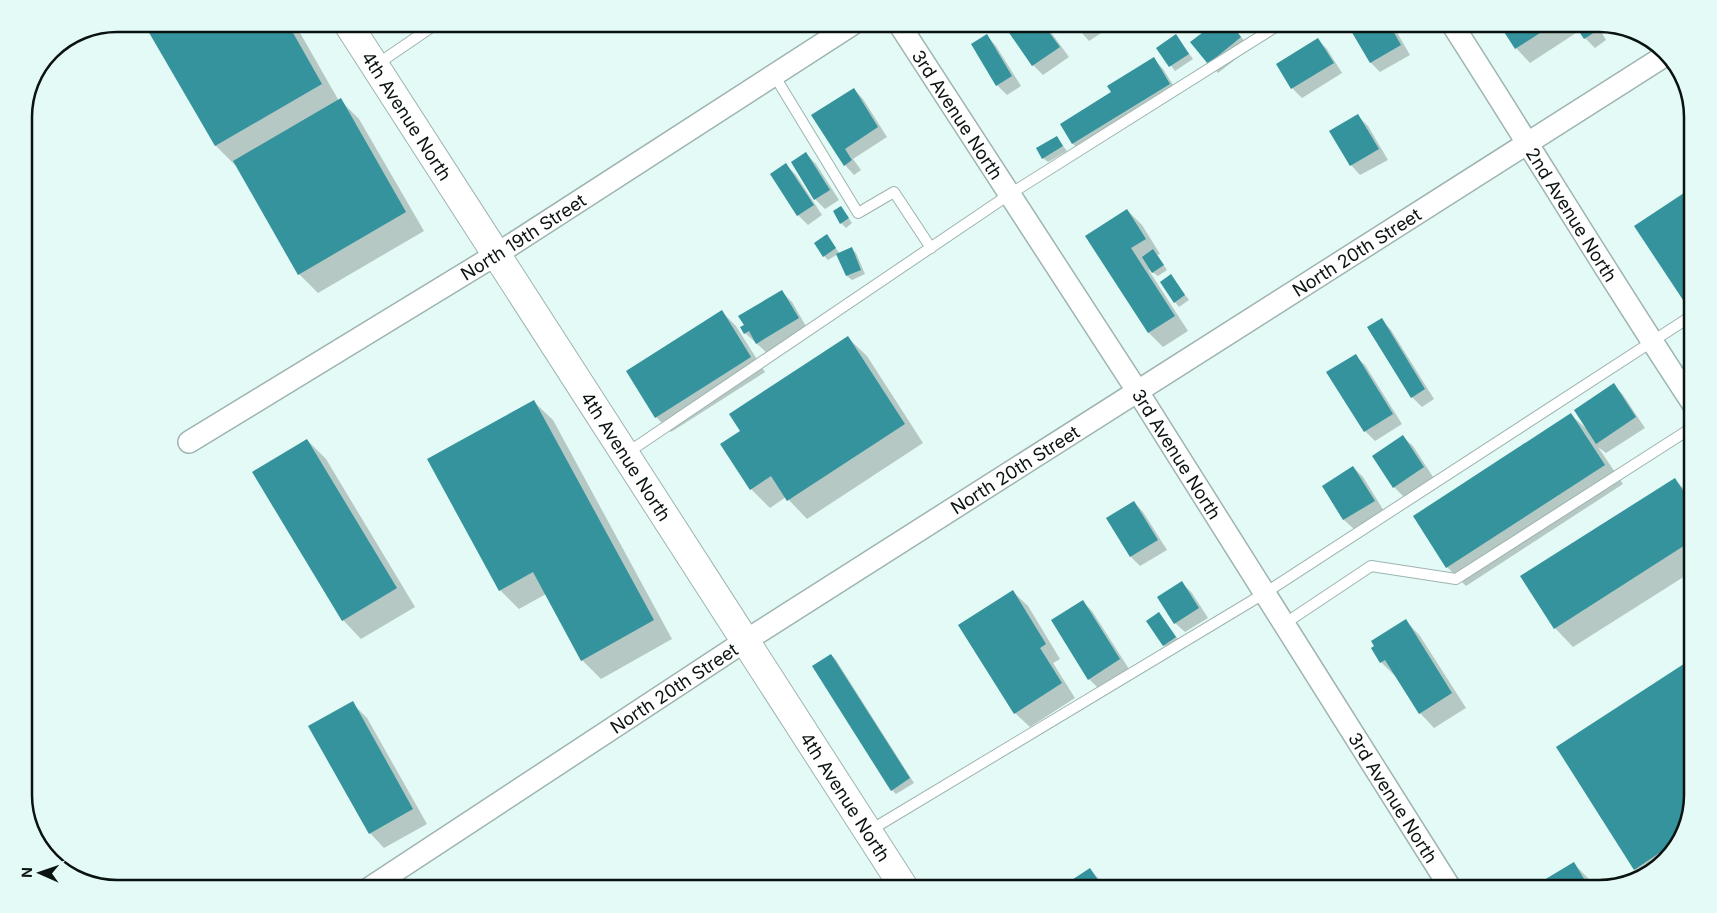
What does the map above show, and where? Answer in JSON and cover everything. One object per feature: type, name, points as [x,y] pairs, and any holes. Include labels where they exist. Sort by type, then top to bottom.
[{"type":"main road","name":"4th Avenue North","points":[[353,32],[899,880]]},
{"type":"street","name":"North 19th Street","points":[[189,442],[497,254],[841,32]]},
{"type":"street","name":"3rd Avenue North","points":[[904,32],[1138,392],[1445,880]]},
{"type":"street","name":"2nd Avenue North","points":[[1457,32],[1684,390]]},
{"type":"street","name":"North 20th Street","points":[[382,880],[744,641],[1660,58]]},
{"type":"lane","points":[[375,65],[424,32]]},
{"type":"lane","points":[[625,454],[1010,194],[1267,32]]},
{"type":"lane","points":[[774,75],[858,213],[894,192],[931,248]]},
{"type":"lane","points":[[868,831],[1265,593],[1684,321]]},
{"type":"lane","points":[[1284,624],[1371,566],[1456,579],[1684,434]]},
{"type":"building","points":[[149,32],[293,32],[322,84],[215,146]]},
{"type":"building","points":[[1009,32],[1049,32],[1060,47],[1032,66]]},
{"type":"building","points":[[1203,32],[1237,32],[1241,37],[1208,64],[1190,42]]},
{"type":"building","points":[[1352,32],[1394,32],[1401,45],[1370,63]]},
{"type":"building","points":[[1504,32],[1542,32],[1515,49]]},
{"type":"building","points":[[1579,32],[1595,32],[1584,39]]},
{"type":"building","points":[[987,34],[1012,76],[996,86],[971,44]]},
{"type":"building","points":[[1176,34],[1189,54],[1169,67],[1156,48]]},
{"type":"building","points":[[1318,38],[1334,63],[1291,89],[1276,64]]},
{"type":"building","points":[[1154,57],[1170,84],[1072,144],[1060,124],[1111,92],[1107,86]]},
{"type":"building","points":[[854,88],[878,127],[845,149],[852,160],[844,166],[811,115]]},
{"type":"building","points":[[341,98],[406,212],[298,275],[233,161]]},
{"type":"building","points":[[1358,114],[1379,149],[1350,166],[1329,131]]},
{"type":"building","points":[[1057,136],[1063,146],[1042,159],[1036,148]]},
{"type":"building","points":[[806,152],[830,190],[814,200],[791,162]]},
{"type":"building","points":[[786,163],[814,205],[797,216],[770,174]]},
{"type":"building","points":[[1684,193],[1684,301],[1634,226]]},
{"type":"building","points":[[841,206],[849,218],[840,224],[833,211]]},
{"type":"building","points":[[1127,209],[1146,239],[1131,248],[1175,316],[1148,333],[1085,236]]},
{"type":"building","points":[[827,234],[836,248],[823,257],[814,243]]},
{"type":"building","points":[[852,247],[861,270],[846,276],[836,254]]},
{"type":"building","points":[[1153,249],[1164,265],[1152,273],[1142,257]]},
{"type":"building","points":[[1171,274],[1185,295],[1174,303],[1160,282]]},
{"type":"building","points":[[782,290],[799,318],[756,344],[749,331],[744,334],[740,327],[744,325],[738,316]]},
{"type":"building","points":[[722,310],[751,357],[655,418],[626,371]]},
{"type":"building","points":[[1382,318],[1425,389],[1411,398],[1367,327]]},
{"type":"building","points":[[848,336],[905,424],[787,501],[771,476],[750,490],[720,444],[740,431],[729,414]]},
{"type":"building","points":[[1356,354],[1393,414],[1364,432],[1326,372]]},
{"type":"building","points":[[1614,383],[1636,417],[1596,444],[1574,410]]},
{"type":"building","points":[[534,400],[654,620],[581,661],[533,572],[499,591],[427,459]]},
{"type":"building","points":[[1571,413],[1605,465],[1446,568],[1413,516]]},
{"type":"building","points":[[1403,435],[1424,467],[1393,488],[1372,456]]},
{"type":"building","points":[[307,439],[397,588],[342,621],[252,472]]},
{"type":"building","points":[[1353,466],[1375,501],[1343,520],[1322,486]]},
{"type":"building","points":[[1675,478],[1684,492],[1684,546],[1554,629],[1520,576]]},
{"type":"building","points":[[1134,501],[1158,540],[1130,557],[1106,518]]},
{"type":"building","points":[[1182,581],[1199,608],[1174,624],[1157,597]]},
{"type":"building","points":[[1013,590],[1046,644],[1040,648],[1062,683],[1014,714],[958,625]]},
{"type":"building","points":[[1083,600],[1120,659],[1088,680],[1051,620]]},
{"type":"building","points":[[1159,612],[1176,637],[1163,646],[1146,621]]},
{"type":"building","points":[[1406,619],[1452,693],[1419,714],[1385,660],[1380,663],[1371,648],[1374,646],[1371,641]]},
{"type":"building","points":[[831,654],[910,778],[891,791],[812,666]]},
{"type":"building","points":[[1684,664],[1683,812],[1676,833],[1666,849],[1634,870],[1556,747]]},
{"type":"building","points":[[353,701],[413,809],[369,834],[308,726]]},
{"type":"building","points":[[1574,862],[1585,880],[1544,880]]},
{"type":"building","points":[[1090,868],[1098,880],[1072,880]]}]
